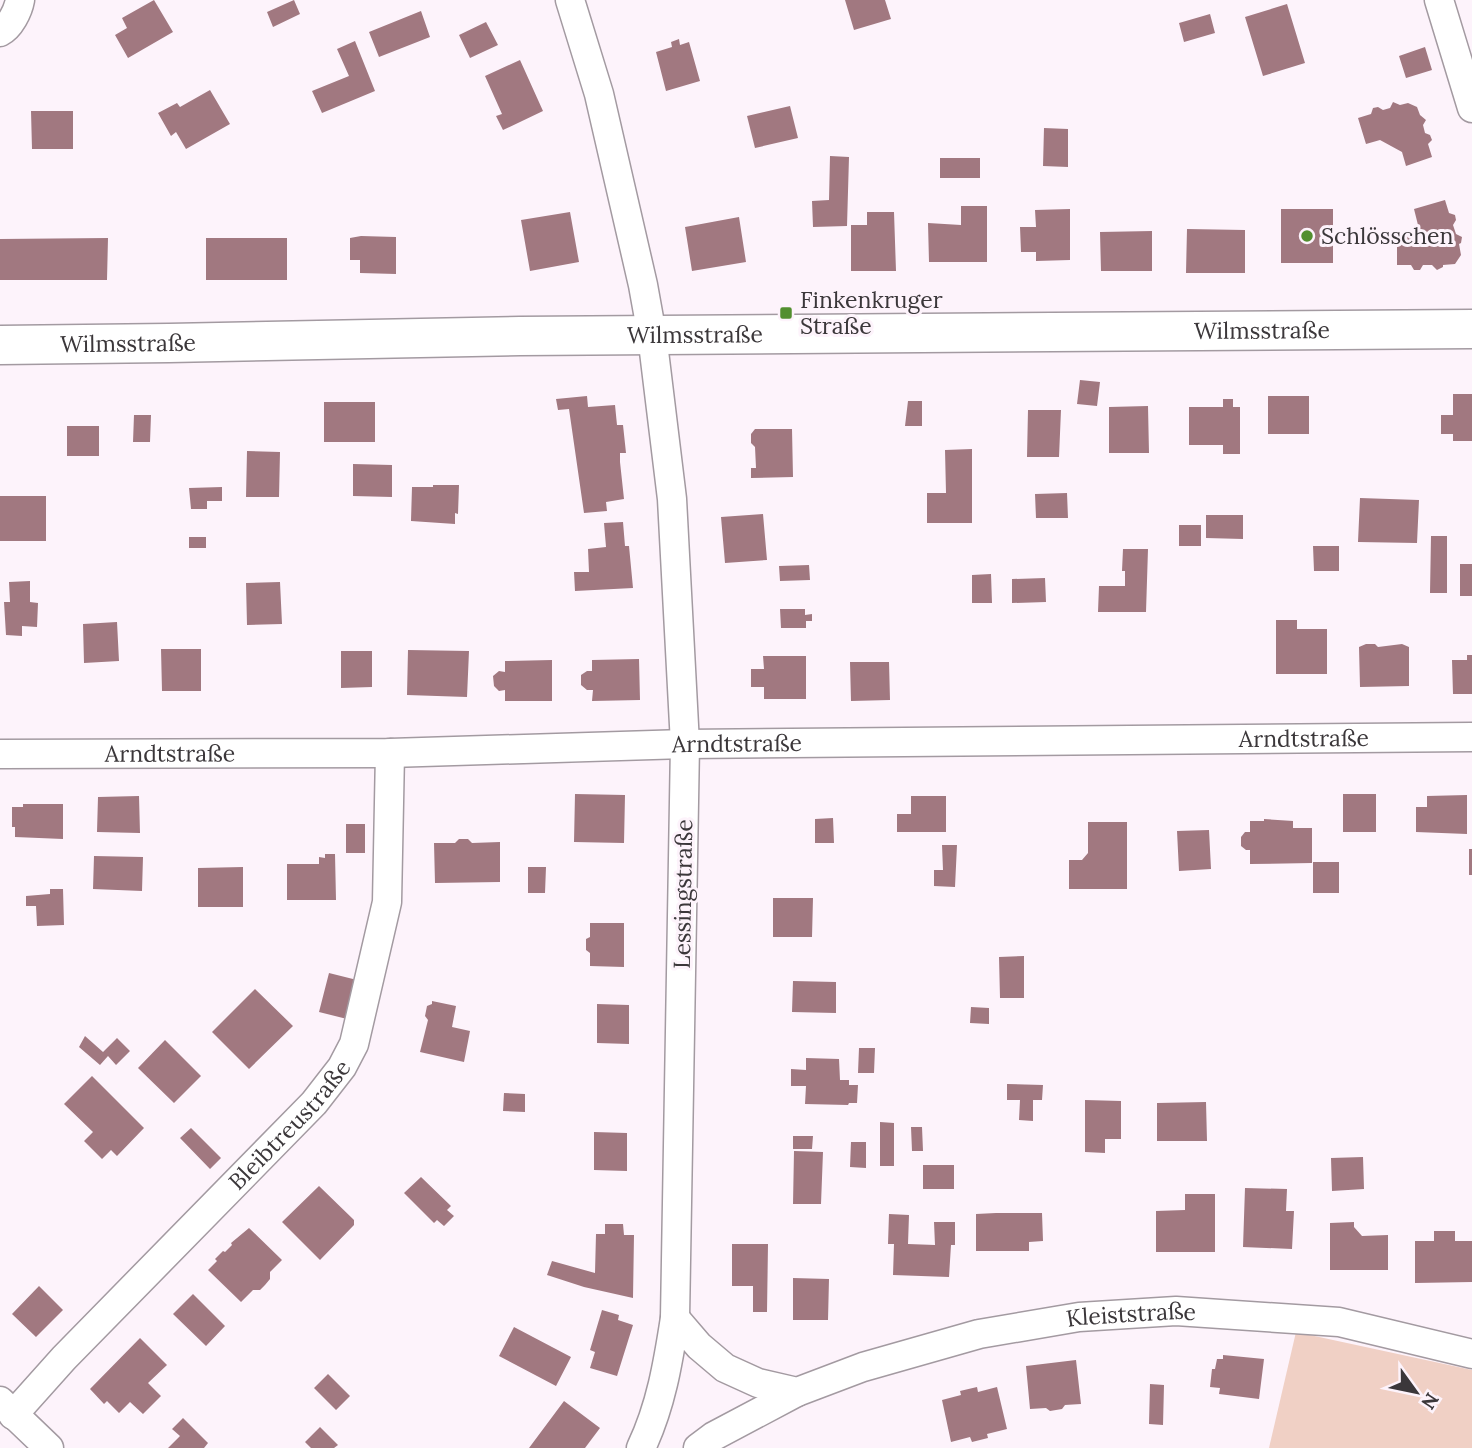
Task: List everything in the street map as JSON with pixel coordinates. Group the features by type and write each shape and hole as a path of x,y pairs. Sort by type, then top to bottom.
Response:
{"street":[{"path":"0,32 5,30 19,8 20,0"},
{"path":"570,0 599,94 652,335"},
{"path":"1439,0 1472,108"},
{"name":"Wilmsstraße","path":"0,345 652,335 1472,329"},
{"name":"Lessingstraße","path":"641,1448 666,1378 675,1318 685,744 671,499 652,335"},
{"name":"Arndtstraße","path":"0,754 390,752 685,744 1472,737"},
{"name":"Bleibtreustraße","path":"7,1408 64,1358 314,1104 342,1067 354,1044 387,902 390,752"},
{"name":"Kleiststraße","path":"698,1448 714,1436 797,1392 863,1367 979,1334 1079,1317 1176,1311 1339,1322 1472,1354"},
{"path":"675,1318 699,1346 725,1368 758,1383 797,1392"},
{"path":"7,1408 49,1448"}],"shaded area":[{"path":"1296,1332 1472,1370 1472,1448 1269,1448"}],"building":[{"path":"154,0 173,32 128,58 115,35 127,28 122,18"},
{"path":"294,0 300,14 273,27 267,12"},
{"path":"845,0 885,0 891,19 854,30"},
{"path":"1287,4 1305,63 1263,76 1245,17"},
{"path":"421,11 430,37 379,57 369,32"},
{"path":"1210,14 1215,33 1184,42 1179,23"},
{"path":"486,22 498,45 470,58 459,35"},
{"path":"679,39 680,45 689,42 700,81 666,91 656,52 672,47 671,42"},
{"path":"355,41 375,91 322,113 312,91 349,76 337,49"},
{"path":"1425,47 1432,70 1406,78 1399,56"},
{"path":"520,60 543,111 503,130 496,116 502,114 485,76"},
{"path":"210,90 230,124 186,149 176,132 171,136 158,113 177,103 180,107"},
{"path":"1393,102 1417,107 1426,120 1423,125 1425,133 1430,135 1432,140 1428,144 1432,157 1406,166 1402,152 1380,140 1366,144 1358,118 1371,114 1373,108 1390,108"},
{"path":"790,106 798,138 755,148 747,116"},
{"path":"31,111 73,111 73,149 32,149"},
{"path":"1044,128 1068,129 1068,167 1043,166"},
{"path":"830,156 849,157 847,226 813,227 812,201 829,200"},
{"path":"940,158 980,158 980,178 940,178"},
{"path":"1445,200 1449,213 1455,215 1453,225 1456,234 1462,237 1459,244 1461,255 1455,264 1443,265 1437,270 1432,265 1423,265 1420,270 1414,270 1411,265 1397,265 1397,232 1413,232 1418,225 1414,209"},
{"path":"961,206 987,206 987,262 929,262 928,223 961,225"},
{"path":"1070,209 1070,260 1036,261 1036,252 1021,252 1020,227 1036,227 1035,210"},
{"name":"Schlösschen","path":"1281,209 1333,209 1333,263 1281,263"},
{"path":"570,212 579,262 530,271 521,220"},
{"path":"867,212 894,212 896,271 851,271 851,225 867,225"},
{"path":"739,217 746,262 692,271 685,227"},
{"path":"1187,229 1245,230 1245,273 1186,273"},
{"path":"1152,231 1152,271 1101,271 1100,232"},
{"path":"396,237 396,274 360,273 360,260 350,260 350,238"},
{"path":"108,238 107,280 0,280 0,239"},
{"path":"206,238 287,238 287,280 206,280"},
{"path":"1080,380 1100,382 1097,406 1077,404"},
{"path":"1453,394 1472,394 1472,441 1453,441 1453,434 1441,434 1441,415 1453,415"},
{"path":"587,396 588,407 615,405 617,425 623,425 626,453 620,453 624,499 606,502 607,511 584,513 569,409 558,410 556,399"},
{"path":"1268,396 1309,396 1309,434 1268,434"},
{"path":"1223,399 1233,399 1233,407 1240,407 1240,454 1223,454 1223,445 1189,445 1189,407 1223,407"},
{"path":"908,401 922,401 922,426 905,426"},
{"path":"324,402 375,402 375,442 324,442"},
{"path":"1148,406 1149,453 1109,453 1109,407"},
{"path":"1028,410 1061,410 1059,457 1027,457"},
{"path":"134,415 151,415 150,442 133,442"},
{"path":"67,426 99,426 99,456 67,456"},
{"path":"755,429 792,429 793,477 751,478 751,468 756,468 755,447 751,443 751,434"},
{"path":"972,449 972,523 927,523 927,493 946,493 945,450"},
{"path":"247,451 280,452 279,497 246,497"},
{"path":"353,464 392,465 392,497 353,496"},
{"path":"459,485 455,524 411,521 412,487"},
{"path":"222,487 222,501 207,501 207,509 191,509 189,488"},
{"path":"1067,493 1068,518 1036,518 1035,494"},
{"path":"0,496 46,496 46,541 0,541"},
{"path":"1360,498 1419,500 1417,543 1358,542"},
{"path":"763,514 767,560 725,563 721,517"},
{"path":"1206,515 1243,515 1243,539 1206,538"},
{"path":"623,522 625,546 629,546 633,588 575,591 574,572 589,572 588,549 606,547 604,523"},
{"path":"1179,525 1201,525 1201,546 1179,546"},
{"path":"1431,536 1447,536 1447,593 1430,593"},
{"path":"189,537 206,537 206,548 189,548"},
{"path":"1313,546 1339,546 1339,571 1314,571"},
{"path":"1123,549 1148,549 1146,612 1098,612 1099,586 1125,586 1125,571 1122,571"},
{"path":"1460,564 1472,564 1472,596 1460,596"},
{"path":"809,565 810,580 780,581 779,566"},
{"path":"991,574 992,603 972,603 972,575"},
{"path":"1045,578 1046,602 1012,603 1012,579"},
{"path":"30,581 30,602 38,603 37,627 22,626 22,636 6,635 4,602 10,602 9,582"},
{"path":"280,582 282,624 247,625 246,583"},
{"path":"780,609 805,609 805,615 812,614 812,621 806,621 806,628 781,628"},
{"path":"1276,620 1297,620 1297,629 1327,629 1327,674 1276,674"},
{"path":"117,622 119,661 84,663 83,624"},
{"path":"1375,644 1378,647 1402,644 1409,647 1409,686 1360,687 1359,647"},
{"path":"161,649 201,649 201,691 162,691"},
{"path":"408,650 469,651 467,697 407,695"},
{"path":"341,651 372,651 372,687 341,688"},
{"path":"1467,655 1472,655 1472,694 1453,694 1452,660 1467,660"},
{"path":"763,656 806,656 806,699 764,699 764,687 751,687 751,669 764,669"},
{"path":"639,659 640,700 592,701 593,690 587,690 581,685 581,675 592,671 592,660"},
{"path":"552,660 552,701 505,701 505,690 499,691 494,686 493,676 499,671 505,672 505,661"},
{"path":"850,662 889,662 890,700 851,701"},
{"path":"575,794 625,795 624,843 574,842"},
{"path":"1343,794 1376,794 1376,832 1343,832"},
{"path":"1467,795 1467,834 1416,832 1416,807 1427,807 1427,796"},
{"path":"139,796 140,833 97,832 98,797"},
{"path":"911,796 946,796 946,832 897,832 897,814 911,814"},
{"path":"23,804 63,804 63,839 15,837 12,807 23,807"},
{"path":"833,818 834,843 815,843 815,819"},
{"path":"1250,821 1293,821 1293,828 1312,828 1312,863 1250,864 1250,850 1241,846 1241,837 1245,832 1250,832"},
{"path":"1088,822 1127,822 1127,889 1069,889 1069,860 1082,860 1088,853"},
{"path":"346,824 365,824 365,853 346,853"},
{"path":"1209,830 1211,869 1179,871 1177,831"},
{"path":"459,839 468,839 472,843 500,842 500,882 435,883 434,843 455,843"},
{"path":"942,845 957,845 955,887 934,886 934,870 943,870"},
{"path":"1469,849 1472,849 1472,875 1469,875"},
{"path":"325,854 335,854 336,900 287,900 287,864 319,864 319,857 325,858"},
{"path":"94,856 143,857 142,891 93,889"},
{"path":"1313,862 1339,862 1339,893 1313,893"},
{"path":"243,867 243,907 198,907 198,868"},
{"path":"528,867 546,867 545,893 528,893"},
{"path":"50,889 63,889 64,925 37,926 36,906 26,906 26,896 50,894"},
{"path":"773,898 813,898 812,937 773,937"},
{"path":"590,923 624,923 624,967 590,966 586,939 590,937"},
{"path":"1024,956 1024,998 1000,998 999,957"},
{"path":"329,973 357,980 347,1019 319,1012"},
{"path":"793,981 836,982 836,1013 792,1012"},
{"path":"255,989 293,1026 249,1069 212,1032"},
{"path":"432,1001 456,1006 452,1027 470,1031 464,1062 420,1052 428,1020 425,1016 427,1006 432,1004"},
{"path":"597,1004 629,1005 629,1044 597,1043"},
{"path":"971,1007 989,1008 989,1024 970,1023"},
{"path":"85,1036 103,1052 117,1038 130,1051 116,1065 108,1056 100,1065 79,1047"},
{"path":"165,1040 201,1076 174,1103 138,1068"},
{"path":"859,1048 875,1048 874,1073 858,1073"},
{"path":"806,1058 839,1059 840,1080 849,1080 849,1085 858,1085 857,1103 805,1104 806,1086 791,1086 791,1069 806,1070"},
{"path":"92,1076 144,1128 117,1156 111,1150 102,1159 84,1141 93,1132 64,1104"},
{"path":"1007,1084 1043,1085 1042,1100 1033,1100 1033,1121 1019,1120 1020,1100 1007,1100"},
{"path":"504,1093 525,1094 525,1112 503,1111"},
{"path":"1085,1100 1121,1101 1121,1139 1105,1139 1105,1153 1085,1152"},
{"path":"1206,1102 1207,1141 1157,1141 1157,1103"},
{"path":"880,1122 894,1123 894,1166 880,1166"},
{"path":"911,1127 922,1127 923,1151 912,1151"},
{"path":"191,1128 221,1158 210,1169 180,1138"},
{"path":"594,1132 627,1133 627,1171 594,1170"},
{"path":"793,1136 813,1136 812,1149 793,1149"},
{"path":"851,1142 866,1142 866,1168 850,1167"},
{"path":"794,1151 823,1152 821,1204 793,1204"},
{"path":"1363,1157 1364,1189 1332,1191 1331,1158"},
{"path":"923,1165 954,1165 954,1189 923,1189"},
{"path":"421,1177 451,1206 447,1210 454,1216 444,1226 437,1220 434,1223 404,1193"},
{"path":"319,1186 354,1220 354,1225 320,1260 282,1222"},
{"path":"1245,1188 1287,1189 1286,1211 1294,1211 1292,1249 1243,1247"},
{"path":"1185,1194 1215,1194 1215,1252 1156,1252 1156,1211 1185,1210"},
{"path":"1042,1213 1043,1241 1029,1242 1029,1251 976,1251 976,1214"},
{"path":"889,1214 909,1215 908,1244 935,1245 934,1222 955,1222 955,1245 951,1245 949,1277 893,1275 894,1244 888,1244"},
{"path":"1354,1222 1354,1227 1362,1236 1388,1235 1388,1270 1330,1270 1330,1223"},
{"path":"605,1224 623,1224 624,1235 634,1235 633,1298 547,1275 552,1261 595,1273 596,1234 605,1234"},
{"path":"249,1228 282,1260 270,1272 270,1279 265,1285 260,1290 253,1290 241,1302 208,1270 217,1261 215,1259"},
{"path":"1434,1231 1455,1231 1455,1241 1472,1241 1472,1282 1415,1283 1415,1241 1434,1241"},
{"path":"732,1244 768,1244 767,1312 753,1312 753,1286 732,1286"},
{"path":"793,1278 829,1279 828,1320 793,1320"},
{"path":"39,1286 63,1310 36,1337 12,1314"},
{"path":"193,1294 225,1326 206,1346 173,1314"},
{"path":"602,1310 619,1315 618,1320 633,1325 617,1376 590,1368 595,1352 590,1350"},
{"path":"514,1327 571,1357 556,1386 499,1356"},
{"path":"140,1338 167,1365 148,1383 161,1396 143,1414 130,1402 119,1413 107,1401 104,1404 90,1389"},
{"path":"1223,1355 1264,1359 1259,1399 1219,1394 1220,1388 1210,1387 1212,1369 1215,1369 1217,1359 1223,1359"},
{"path":"1076,1360 1081,1404 1065,1405 1062,1409 1050,1411 1046,1408 1030,1409 1026,1366"},
{"path":"328,1374 350,1396 336,1410 314,1388"},
{"path":"1150,1384 1164,1385 1163,1425 1149,1424"},
{"path":"977,1387 978,1392 997,1387 1007,1429 987,1434 988,1438 972,1442 970,1437 951,1442 942,1400 961,1395 960,1391"},
{"path":"564,1401 600,1428 585,1448 529,1448"},
{"path":"183,1418 208,1443 204,1448 168,1448 180,1436 172,1429"},
{"path":"320,1427 338,1445 334,1448 311,1448 305,1442"}],"place":[{"name":"Schlösschen","path":"1307,236"},
{"name":"Finkenkruger Straße","path":"786,313"}]}
